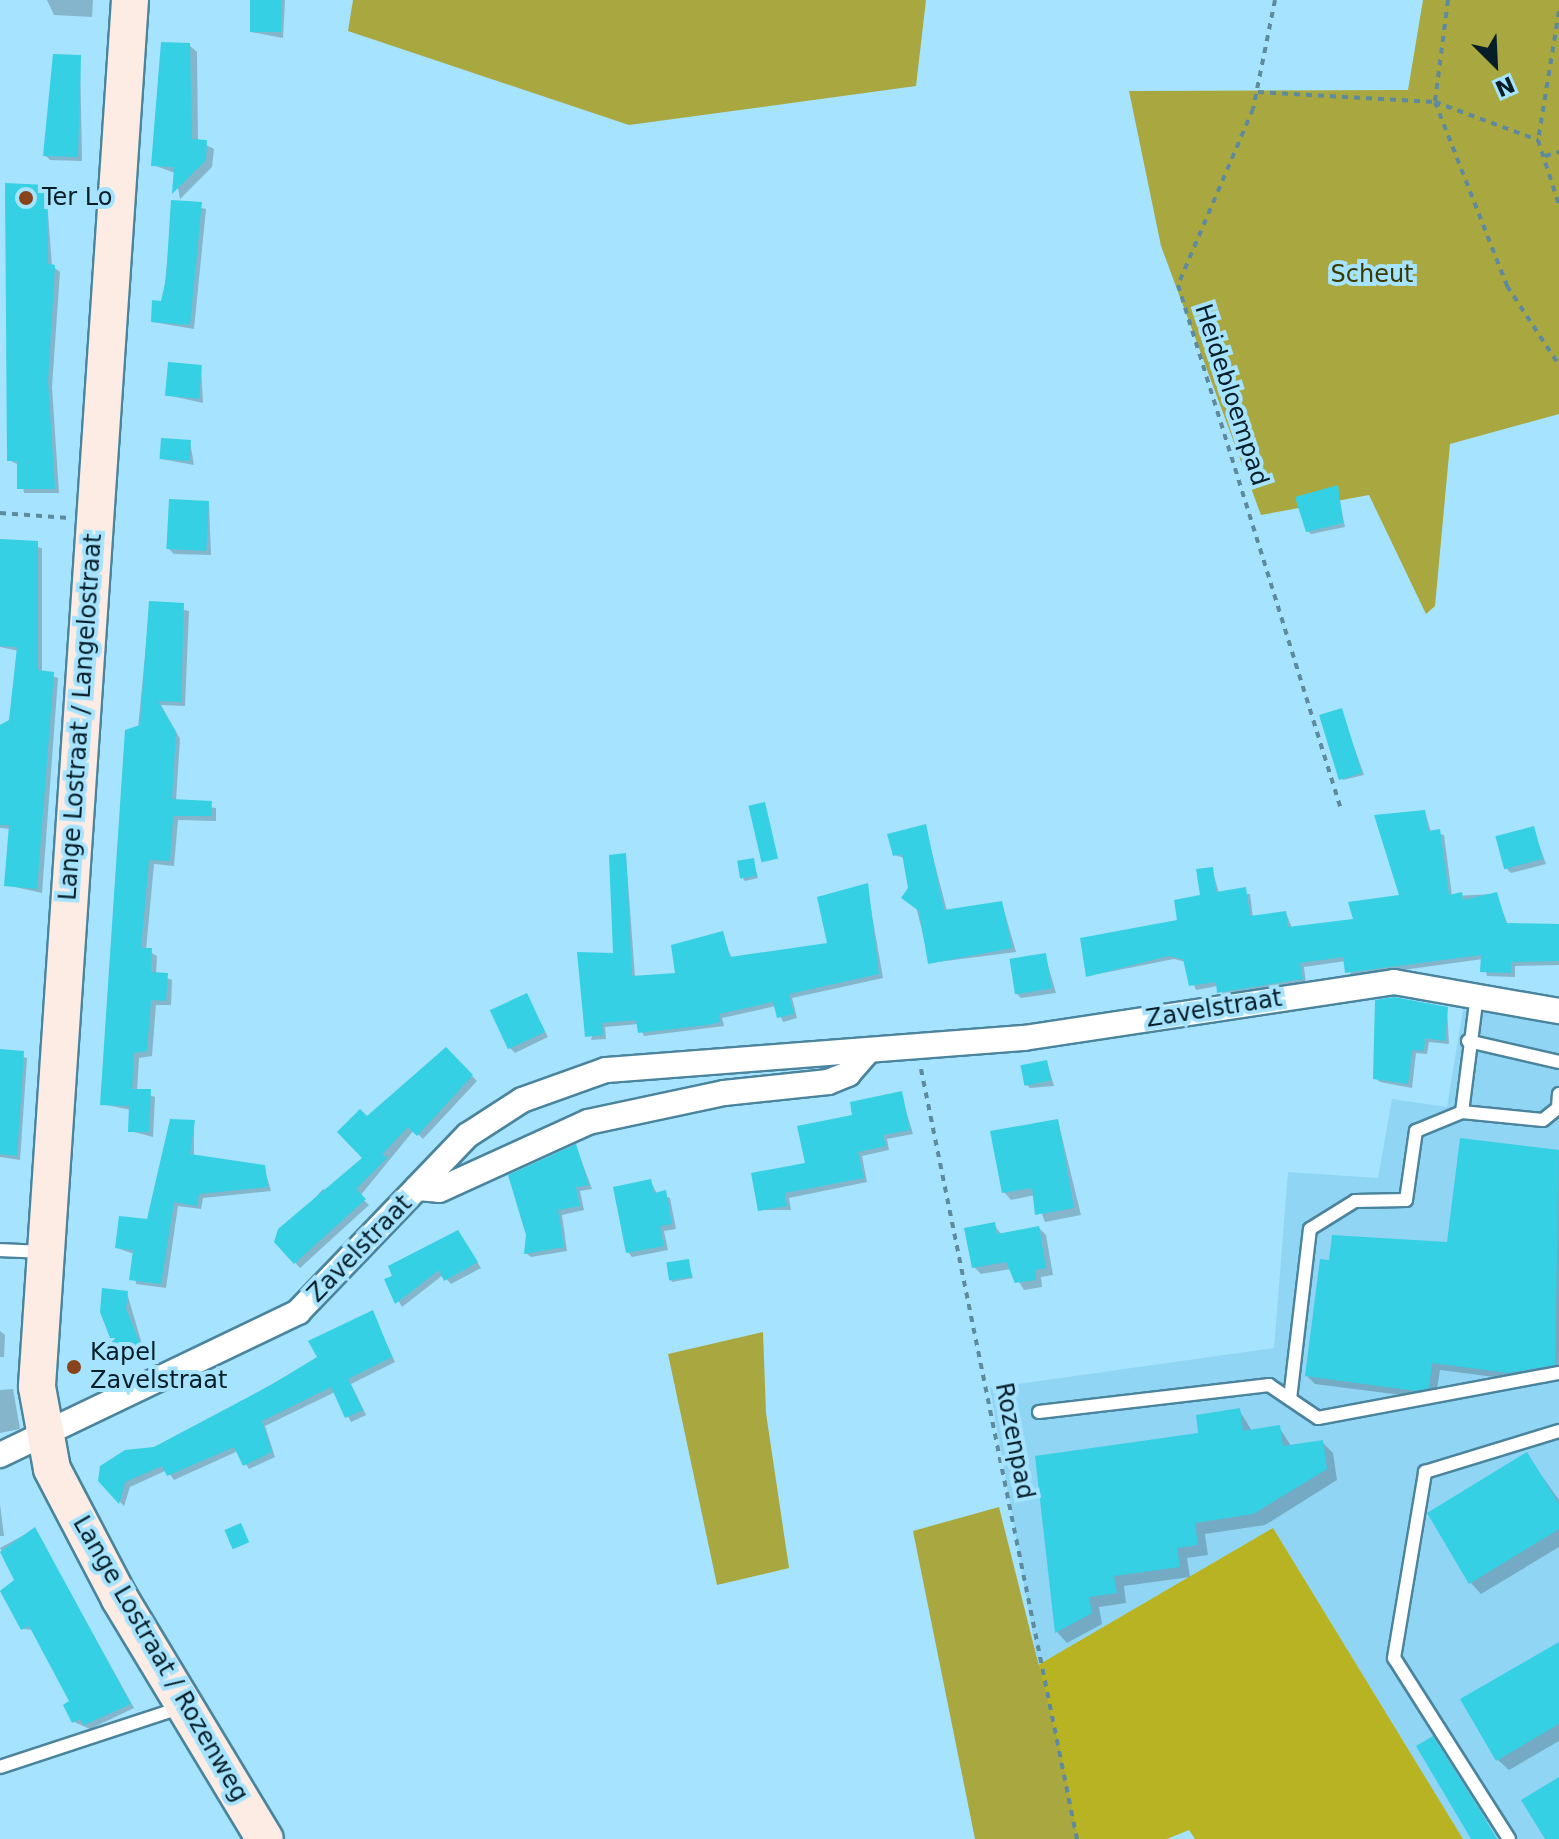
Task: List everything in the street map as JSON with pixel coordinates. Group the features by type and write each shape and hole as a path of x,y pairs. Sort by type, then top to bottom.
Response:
{"street":[{"name":"Lange Lostraat / Langelostraat","path":"41,1433 46,1252 130,0"},
{"name":"Zavelstraat","path":"0,1455 298,1312 417,1188 495,1116 577,1078 651,1064 917,1049 1394,982 1477,994 1559,1011"},
{"name":"Zavelstraat","path":"417,1188 439,1190 588,1122 724,1093 828,1082 848,1074 866,1053"},
{"name":"Lange Lostraat / Rozenweg","path":"41,1433 120,1599 265,1839"}],"lane":[{"path":"1462,1112 1468,1041 1477,994"},
{"path":"1468,1041 1559,1062"},
{"path":"1290,1399 1310,1229 1355,1201 1406,1200 1416,1131 1462,1112 1543,1120 1558,1108 1559,1094"},
{"path":"0,1250 46,1252"},
{"path":"1039,1412 1269,1385 1318,1418 1559,1373"},
{"path":"1509,1839 1394,1658 1425,1472 1559,1431"},
{"path":"0,1767 185,1706"}],"path":[{"name":"Heidebloempad","path":"1275,0 1258,92 1178,285 1340,806"},
{"path":"1448,0 1435,102 1507,286 1559,365"},
{"path":"1559,11 1538,140 1559,205"},
{"path":"1258,92 1435,102 1538,140"},
{"path":"1545,156 1559,152"},
{"path":"0,513 94,520"},
{"name":"Rozenpad","path":"917,1049 1077,1839"}],"shaded area":[{"path":"1466,991 1559,1011 1559,1839 1463,1839 1273,1528 1038,1665 990,1388 1274,1348 1288,1172 1378,1178 1392,1099 1447,1107"},
{"path":"1273,1528 1463,1839 1195,1839 1189,1830 1167,1839 1078,1839 1038,1665"}],"green space":[{"path":"353,0 926,0 916,86 629,125 348,31"},
{"name":"Scheut","path":"1423,0 1559,0 1559,414 1450,444 1435,606 1426,614 1369,495 1261,515 1161,246 1129,91 1408,90"},
{"path":"763,1332 766,1413 789,1568 717,1585 668,1354"},
{"path":"999,1507 1062,1758 1078,1839 975,1839 913,1531"}],"building":[{"path":"250,0 281,0 281,32 250,32"},
{"path":"161,42 190,43 192,139 207,140 206,160 172,194 174,167 151,166"},
{"path":"53,54 81,55 78,157 43,156"},
{"path":"5,183 47,185 48,264 55,265 48,381 55,489 17,489 17,461 7,461"},
{"path":"171,200 202,202 190,325 151,322 152,300 161,301 166,279"},
{"path":"168,362 202,365 199,399 165,396"},
{"path":"161,438 191,440 189,461 160,459"},
{"path":"1338,485 1343,523 1306,532 1295,497"},
{"path":"169,499 209,501 206,551 166,549"},
{"path":"0,539 38,541 38,670 54,672 37,889 4,886 9,825 0,825 0,725 9,720 17,647 0,646"},
{"path":"149,601 184,603 181,702 158,701 176,732 172,799 212,801 211,816 173,816 170,861 149,860 141,948 152,948 151,972 168,973 166,1001 151,1000 147,1051 134,1053 132,1089 151,1089 149,1132 128,1132 129,1106 100,1105 125,730 140,725"},
{"path":"1342,708 1362,773 1339,780 1319,715"},
{"path":"765,802 778,859 761,862 748,806"},
{"path":"1425,810 1428,831 1440,829 1449,895 1462,892 1463,900 1497,892 1506,923 1559,924 1559,961 1511,962 1511,973 1480,972 1481,955 1345,973 1343,957 1300,963 1303,979 1217,993 1216,982 1189,986 1183,959 1168,956 1086,977 1080,938 1177,920 1174,900 1200,895 1196,869 1213,867 1216,892 1246,887 1250,916 1286,911 1288,927 1353,919 1348,902 1399,895 1374,815"},
{"path":"926,824 944,910 1002,901 1012,948 928,964 919,911 901,898 908,888 902,854 893,856 887,834"},
{"path":"1534,826 1543,859 1504,869 1495,836"},
{"path":"626,853 632,976 675,973 671,945 723,931 730,957 827,943 817,897 868,883 879,974 789,994 794,1014 777,1018 773,1002 719,1014 720,1022 707,1025 638,1033 636,1020 602,1023 603,1035 585,1037 577,952 613,953 609,855"},
{"path":"754,858 757,876 740,878 737,861"},
{"path":"1046,953 1052,989 1015,994 1009,959"},
{"path":"527,993 545,1032 508,1049 490,1010"},
{"path":"1394,997 1448,1007 1445,1041 1425,1038 1424,1051 1412,1050 1408,1084 1373,1079 1375,1000"},
{"path":"446,1047 473,1075 417,1136 408,1127 382,1154 387,1158 356,1189 366,1199 294,1264 274,1242 278,1229 362,1158 337,1132 360,1109 367,1116"},
{"path":"0,1049 24,1051 17,1156 0,1154"},
{"path":"1047,1060 1051,1081 1025,1086 1020,1065"},
{"path":"902,1091 910,1130 883,1135 886,1146 858,1152 864,1178 785,1193 787,1206 758,1211 751,1173 805,1163 797,1126 852,1115 850,1102"},
{"path":"170,1119 195,1120 190,1154 265,1165 268,1187 199,1194 197,1206 174,1202 161,1284 129,1280 133,1250 115,1248 119,1216 147,1219"},
{"path":"1058,1119 1074,1208 1035,1215 1032,1188 1002,1193 990,1131"},
{"path":"1460,1138 1559,1150 1555,1365 1508,1373 1432,1363 1429,1388 1416,1391 1305,1376 1320,1259 1329,1260 1332,1235 1447,1242"},
{"path":"576,1144 589,1185 576,1187 580,1206 558,1210 564,1247 524,1254 526,1235 508,1175"},
{"path":"651,1179 654,1193 666,1190 672,1224 660,1226 664,1246 626,1253 613,1187"},
{"path":"995,1222 997,1234 1039,1226 1046,1268 1035,1270 1036,1280 1015,1283 1006,1262 972,1268 964,1228"},
{"path":"458,1230 478,1262 444,1281 439,1270 395,1304 384,1279 392,1276 388,1266"},
{"path":"689,1259 692,1277 669,1280 666,1263"},
{"path":"102,1288 128,1291 126,1309 141,1346 117,1356 100,1312"},
{"path":"373,1310 392,1357 348,1379 363,1410 345,1418 331,1387 262,1421 272,1452 243,1466 234,1447 167,1476 162,1466 125,1482 119,1504 98,1481 100,1466 125,1450 154,1447 271,1385 317,1357 308,1341"},
{"path":"1240,1408 1243,1431 1280,1425 1283,1446 1323,1440 1327,1469 1253,1514 1195,1523 1198,1545 1177,1548 1180,1567 1114,1576 1117,1593 1089,1597 1092,1613 1055,1633 1035,1456 1198,1433 1196,1415"},
{"path":"1527,1452 1559,1504 1559,1529 1469,1584 1427,1513"},
{"path":"241,1523 249,1542 233,1549 224,1530"},
{"path":"35,1527 131,1704 84,1725 80,1719 72,1723 63,1705 69,1701 29,1626 21,1630 0,1591 14,1580 0,1552"},
{"path":"1559,1642 1559,1724 1496,1761 1460,1699"},
{"path":"1433,1736 1497,1839 1471,1839 1416,1746"},
{"path":"1559,1777 1559,1839 1545,1839 1521,1800"}],"place":[{"name":"Ter Lo","path":"26,198"},
{"name":"Kapel Zavelstraat","path":"74,1367"}]}
